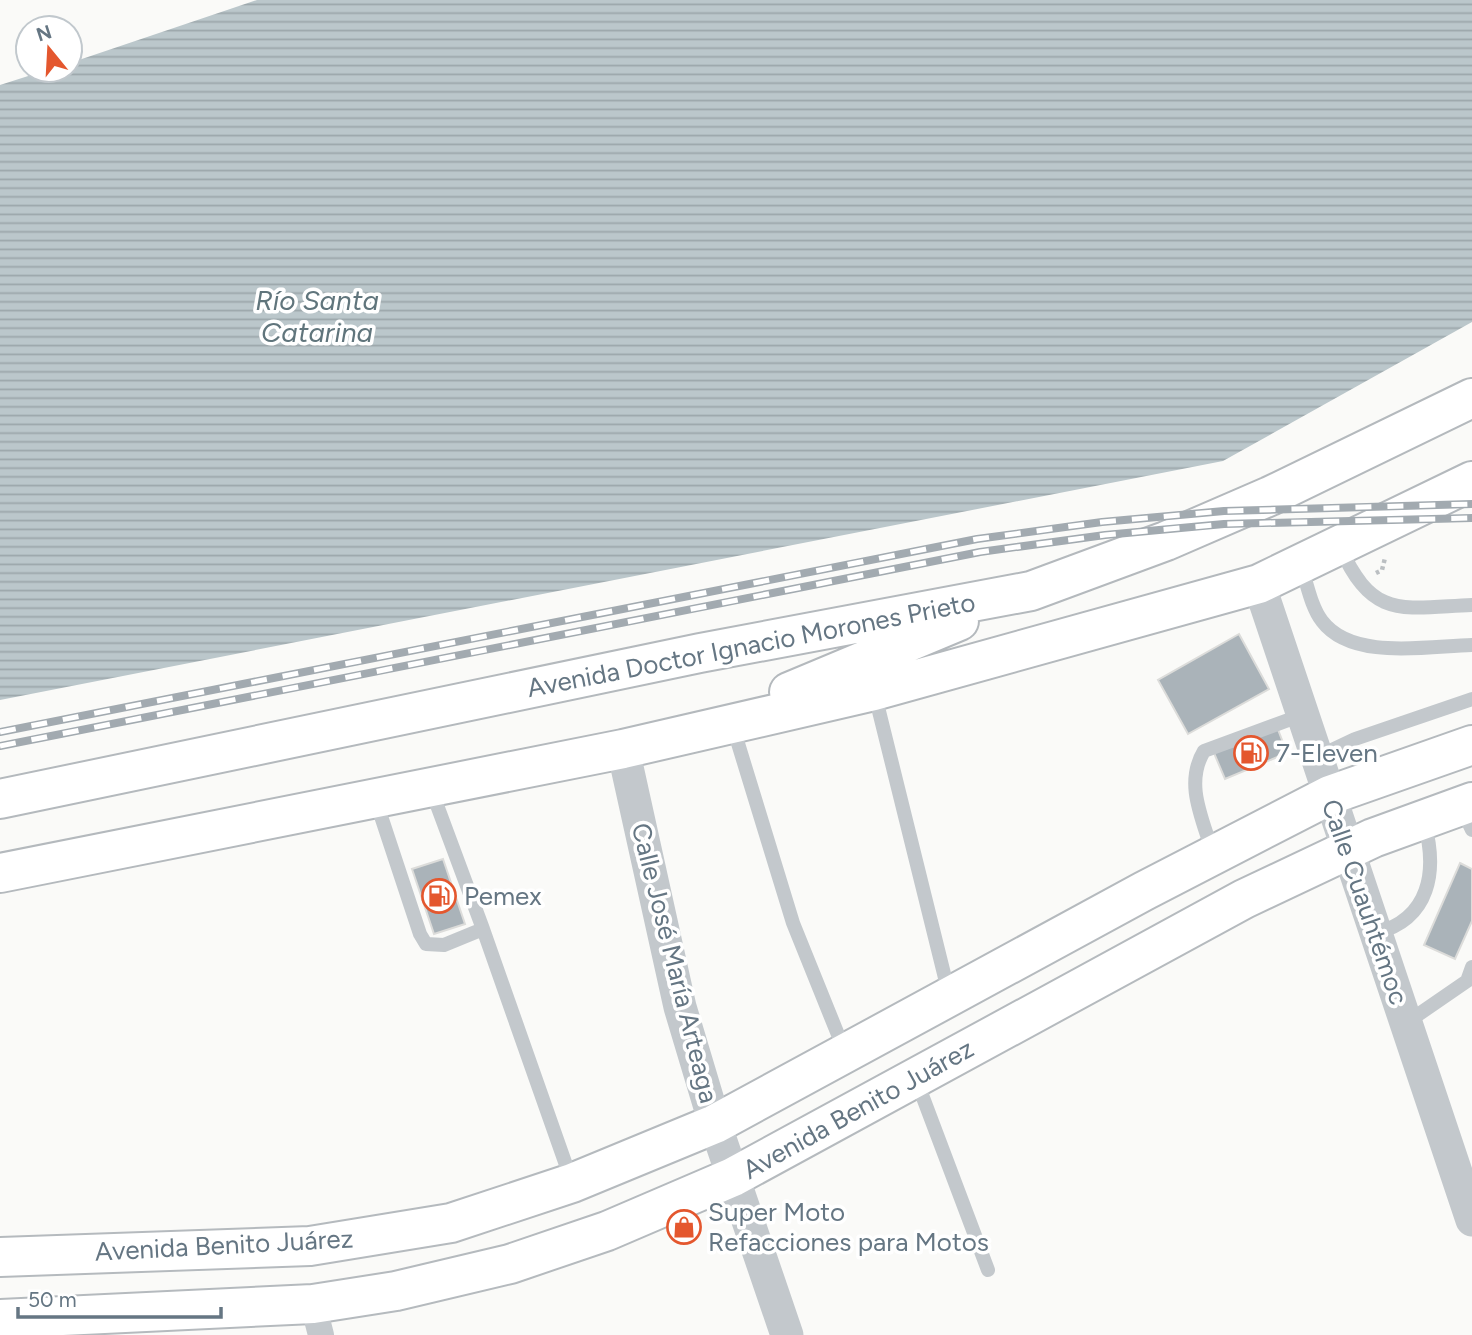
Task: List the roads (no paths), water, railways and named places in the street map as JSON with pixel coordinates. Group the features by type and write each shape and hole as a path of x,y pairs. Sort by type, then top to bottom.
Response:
{"main road":[{"name":"Avenida Doctor Ignacio Morones Prieto","path":"0,799 700,653 1031,591 1166,541 1247,506 1472,398"},
{"path":"0,873 623,748 874,691 1259,584 1472,481"},
{"path":"732,724 782,695 1031,591"},
{"name":"Avenida Benito Juárez","path":"0,1257 310,1245 451,1223 572,1183 715,1124 949,995 1329,795 1472,745"},
{"name":"Avenida Benito Juárez","path":"0,1319 52,1327 317,1320 396,1291 510,1264 607,1231 733,1177 1244,899 1348,849 1423,820 1468,813"}],"street":[{"name":"Calle Cuauhtémoc","path":"1259,584 1472,1220"},
{"name":"Calle José María Arteaga","path":"623,748 680,1007 715,1124 787,1335"}],"lane":[{"path":"1340,547 1358,582 1382,601 1408,607 1472,605"},
{"path":"1301,566 1322,621 1350,642 1368,648 1472,645"},
{"path":"874,691 949,995"},
{"path":"1317,757 1354,739 1472,699"},
{"path":"1213,854 1194,786 1196,764 1204,751 1302,715"},
{"path":"732,724 793,923 845,1053"},
{"path":"430,787 572,1183"},
{"path":"375,797 423,940 431,946 444,946 483,929"},
{"path":"1376,933 1394,928 1416,912 1429,868 1429,841 1423,820"},
{"path":"1406,1023 1466,981 1472,967"},
{"path":"915,1078 988,1270"}],"water":[{"name":"Río Santa Catarina","path":"257,0 1472,0 1472,322 1223,461 0,700 0,85 14,81 14,84 84,84 84,58"}],"railway":[{"path":"0,732 977,539 1102,522 1224,511 1472,504"},
{"path":"0,746 980,552 1105,535 1224,524 1472,518"}],"place":[{"name":"7-Eleven","path":"1251,753"},
{"name":"Pemex","path":"439,896"},
{"name":"Super Moto Refacciones para Motos","path":"684,1227"}]}
